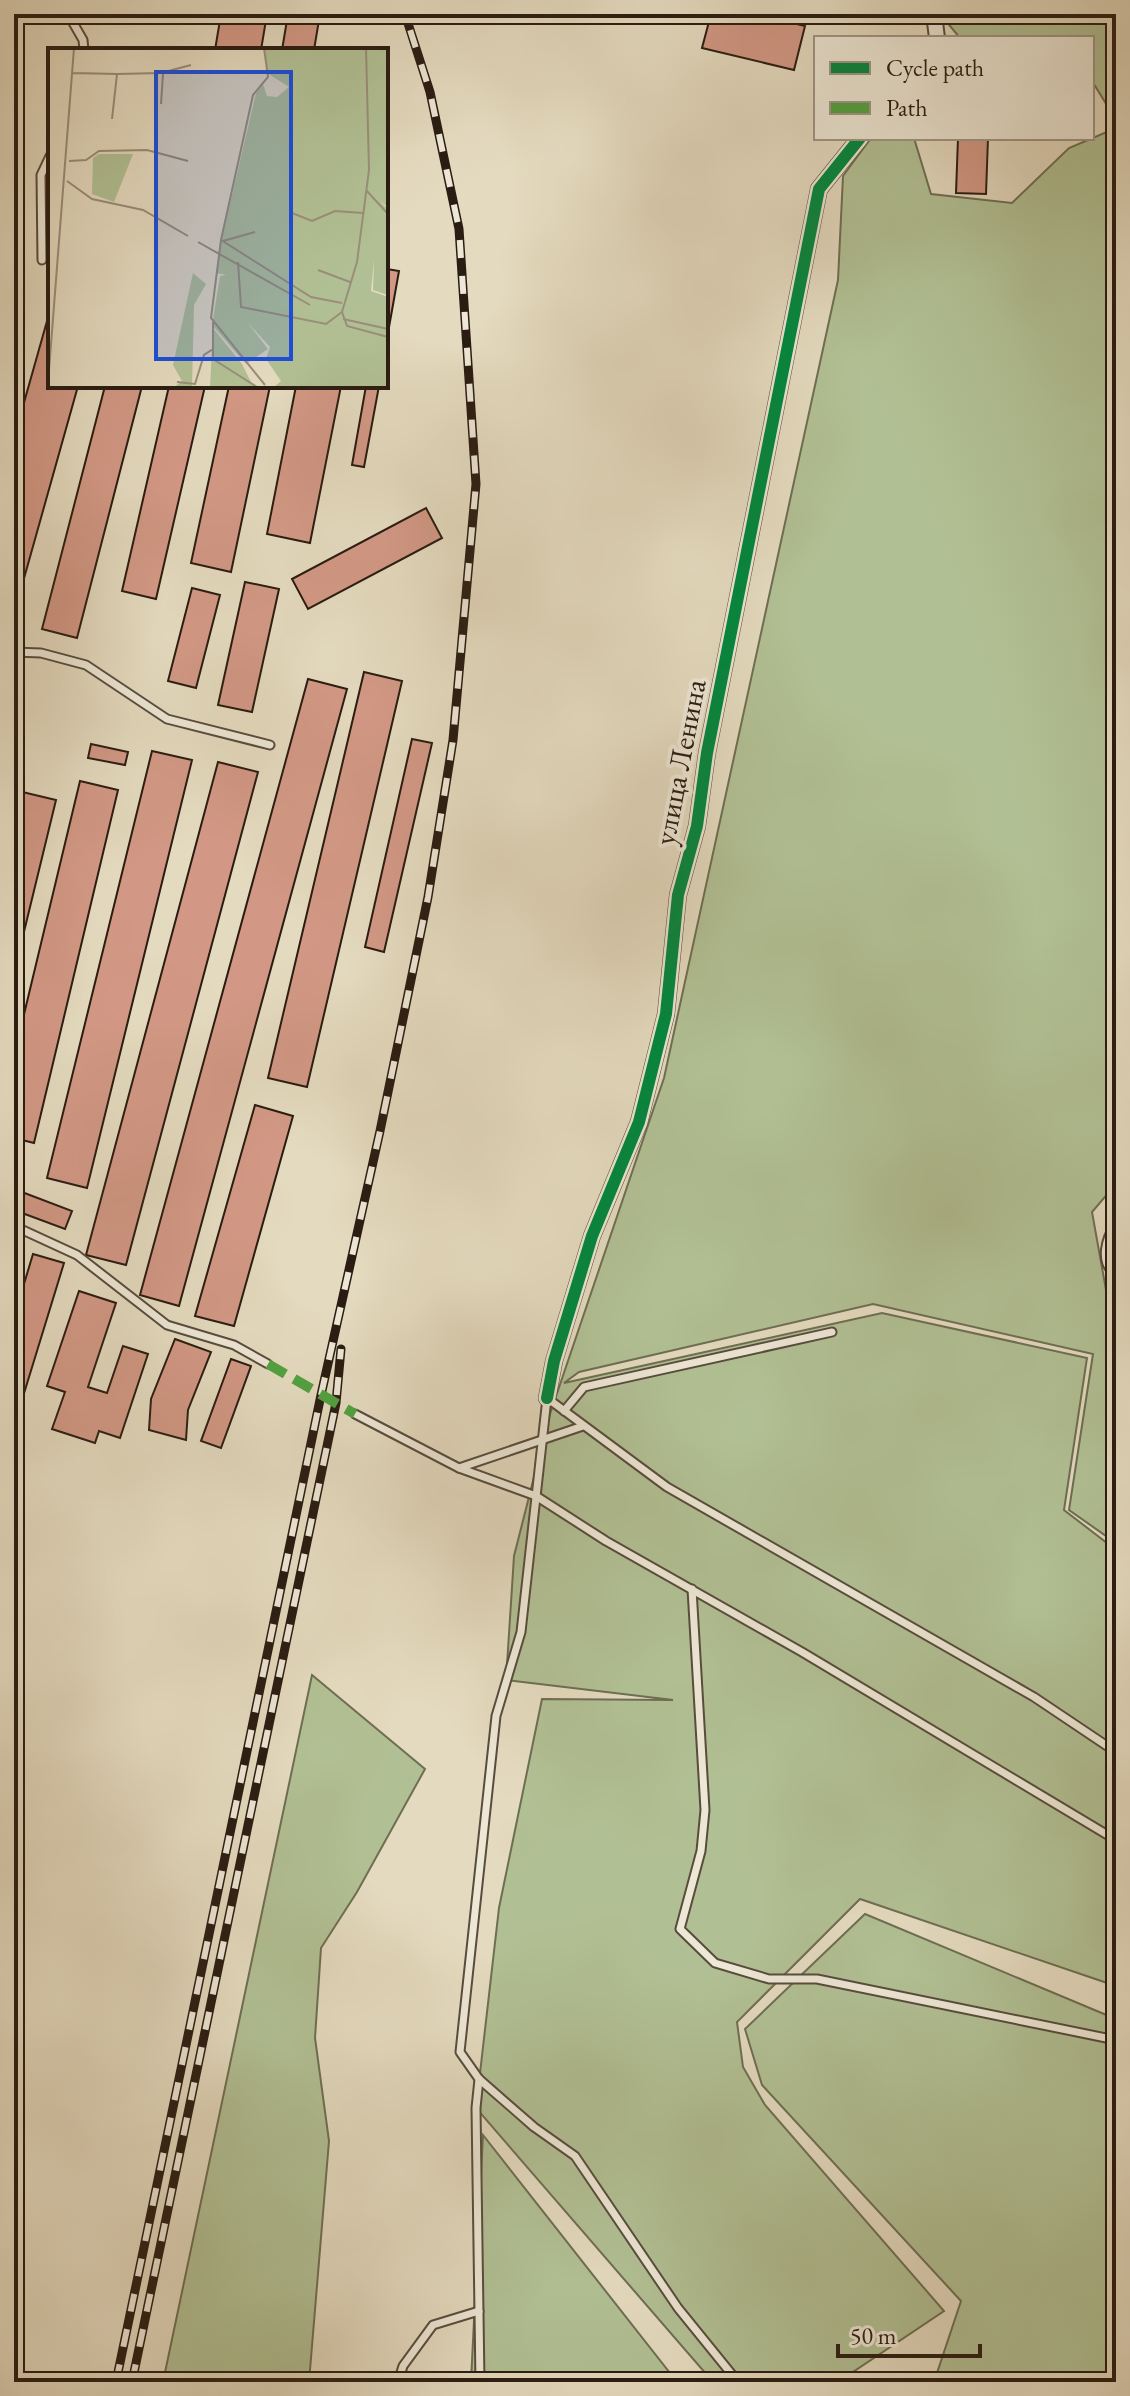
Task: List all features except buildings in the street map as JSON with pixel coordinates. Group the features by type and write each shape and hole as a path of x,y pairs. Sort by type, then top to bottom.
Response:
{"street":[{"path":"934,14 937,36"},
{"name":"улица Ленина","path":"547,1398 554,1361 592,1236 639,1122 666,1014 678,895 697,826 707,753 819,189 858,140"}],"lane":[{"path":"68,14 83,40 84,48"},
{"path":"42,260 41,175 48,160"},
{"path":"14,652 41,653 86,665 167,719 270,745"},
{"path":"1116,1223 1105,1240 1107,1262 1116,1275"},
{"path":"14,1226 77,1255 167,1325 234,1345 268,1364"},
{"path":"564,1411 584,1387 832,1332"},
{"path":"738,2382 678,2308 575,2156 534,2127 479,2079 460,2052 496,1716 521,1632 547,1398 667,1487 1034,1697 1116,1752"},
{"path":"355,1414 459,1468 536,1496 606,1541 1116,1840"},
{"path":"459,1468 583,1426"},
{"path":"692,1589 705,1810 701,1851 680,1929 715,1963 769,1979 817,1979 1116,2040"},
{"path":"479,2079 476,2108 480,2382"},
{"path":"398,2382 403,2366 433,2325 479,2311"}],"green space":[{"path":"940,14 1116,14 1116,120 1094,84 1094,36 958,36"},
{"path":"1116,128 1116,1184 1092,1212 1108,1301 1116,1306 1116,1543 1069,1510 1093,1354 873,1304 579,1372 564,1383 882,1313 1087,1358 1064,1510 1116,1550 1116,1986 860,1899 737,2022 743,2067 765,2105 944,2311 838,2382 713,2382 476,2108 499,1908 542,1699 673,1700 506,1680 514,1556 550,1414 664,1078 838,280 843,176 870,140 915,140 931,194 1012,203 1069,148 1094,140"},
{"path":"312,1675 425,1769 357,1892 321,1948 315,2038 329,2141 309,2382 163,2382"},
{"path":"865,1914 1116,2019 1116,2382 934,2382 961,2301 762,2085 745,2029"},
{"path":"483,2135 677,2382 471,2382"}],"railway":[{"path":"116,2382 321,1395 380,1131 428,897 453,740 476,484 459,229 430,92 405,14"},
{"path":"132,2382 336,1403 341,1349"}],"marked path":[{"path":"268,1364 355,1414"}],"cycle path":[{"path":"547,1398 554,1361 592,1236 639,1122 666,1014 678,895 697,826 707,753 819,189 858,140"}]}
